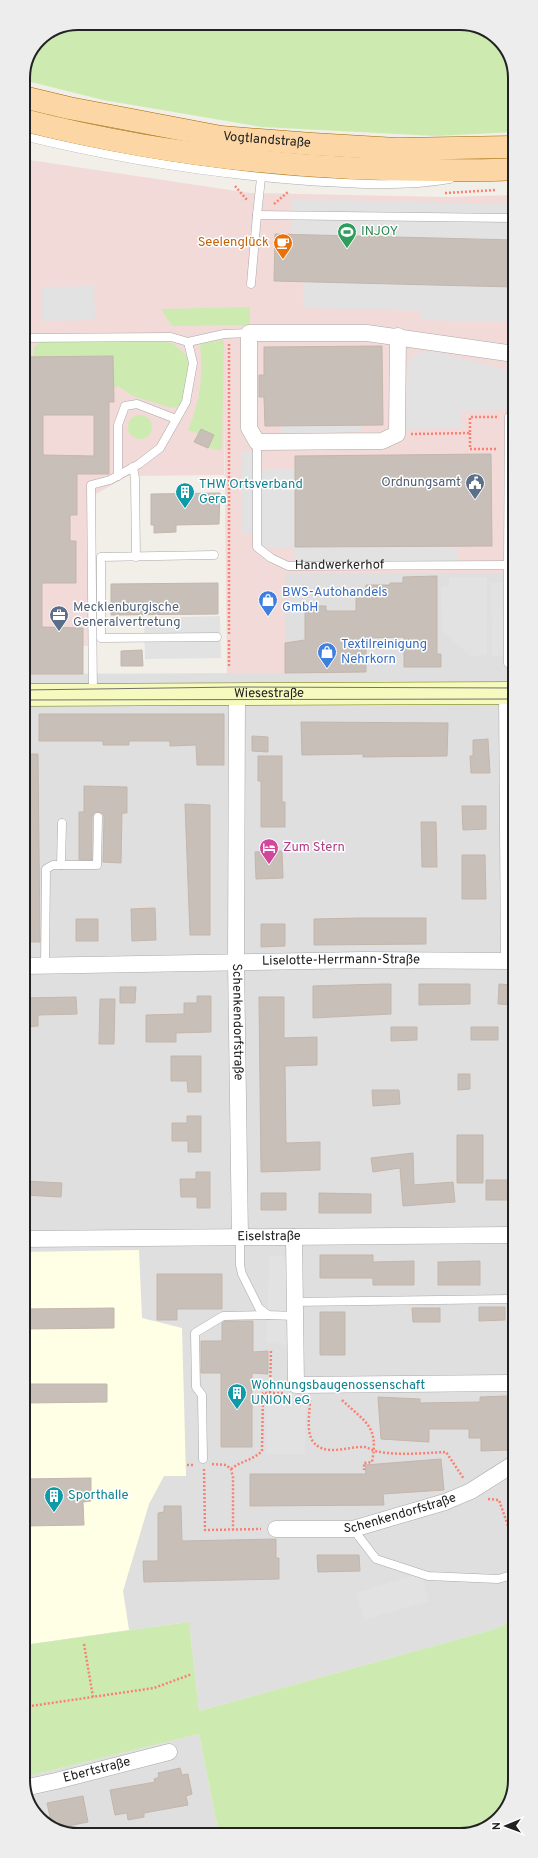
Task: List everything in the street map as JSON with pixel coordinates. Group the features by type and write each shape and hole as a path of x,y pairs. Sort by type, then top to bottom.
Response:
{"main road":[{"name":"Vogtlandstraße","path":"30,99 69,108 221,137 397,149 508,147"},
{"name":"Vogtlandstraße","path":"30,122 67,131 148,147 236,158 318,166 395,170 508,169"}],"street":[{"path":"249,333 366,333 398,336 508,353"},
{"name":"Handwerkerhof","path":"249,333 249,428 257,442"},
{"path":"257,442 382,441 397,434 398,336"},
{"name":"Wiesestraße","path":"30,695 508,693"},
{"name":"Schenkendorfstraße","path":"237,694 236,962 240,1237"},
{"name":"Liselotte-Herrmann-Straße","path":"30,966 364,960 508,961"},
{"name":"Eiselstraße","path":"30,1240 508,1235"},
{"path":"294,1237 296,1385 508,1383"},
{"name":"Schenkendorfstraße","path":"276,1529 353,1529 445,1502 471,1490 508,1467"},
{"name":"Ebertstraße","path":"31,1787 169,1752"}],"lane":[{"path":"30,138 132,160 261,178 382,185 432,182 508,169"},
{"path":"251,284 261,178"},
{"path":"257,215 508,218"},
{"path":"30,338 171,338 188,342 229,334 249,333"},
{"path":"93,695 92,485 110,480 133,468 160,448 186,402 193,363 188,342"},
{"path":"118,476 118,424 125,406 137,404 176,419"},
{"name":"Handwerkerhof","path":"257,442 257,546 271,558 288,566 508,565"},
{"path":"133,468 135,478 136,556"},
{"path":"214,555 101,557 101,638 217,637"},
{"path":"508,565 508,663"},
{"path":"45,966 45,873 47,867 61,865 97,865 98,817"},
{"path":"61,865 62,822"},
{"name":"Schenkendorfstraße","path":"240,1237 240,1265 242,1274 259,1308 268,1315"},
{"path":"201,1462 202,1395 196,1387 195,1333 223,1316 268,1315 294,1309 508,1299"},
{"path":"353,1529 376,1559 428,1576 498,1578 508,1576"}],"path":[{"path":"229,334 229,668"},
{"path":"497,449 470,449 470,417 508,415"},
{"path":"397,434 470,433"},
{"path":"270,1393 271,1350"},
{"path":"364,1470 364,1463 372,1462 374,1451 373,1432 339,1396 316,1385 309,1429 312,1440 322,1448 329,1450 366,1447 374,1451 410,1453 446,1452 471,1490"},
{"path":"231,1469 239,1463 252,1459 262,1451 263,1393 289,1393"},
{"path":"187,1465 201,1462"},
{"path":"210,1464 226,1465 231,1469 233,1477 233,1530"},
{"path":"204,1481 205,1530 276,1529"},
{"path":"499,1500 508,1526"},
{"path":"84,1644 94,1697"},
{"path":"30,1706 154,1688 192,1674"}],"shaded area":[{"path":"30,160 250,193 448,197 508,195 508,573 285,573 285,673 227,674 224,406 224,475 128,476 94,495 96,646 83,646 83,674 30,674"},
{"path":"291,199 508,204 508,240 291,235"},
{"path":"303,282 508,287 508,322 422,320 421,311 303,308"},
{"path":"94,286 95,320 42,321 42,287"},
{"path":"432,351 508,369 508,410 462,411 462,428 406,429 407,368 412,357 418,353"},
{"path":"362,425 362,432 281,433 281,426"},
{"path":"242,452 257,452 257,469 295,469 295,547 458,547 458,566 295,566 294,547 257,547 257,534 242,534"},
{"path":"285,573 508,573 508,1623 495,1629 199,1711 189,1622 30,1644 30,674 285,673"},
{"path":"449,577 487,577 487,655 471,656 442,631 441,587 449,587"},
{"path":"491,583 502,583 504,656 492,656"},
{"path":"220,616 221,658 145,659 144,618"},
{"path":"139,1250 142,1318 182,1328 186,1476 164,1476 149,1504 123,1591 129,1630 30,1644 30,1252"},
{"path":"269,1256 287,1257 287,1345 267,1342"},
{"path":"266,1396 305,1396 305,1454 267,1454"},
{"path":"421,1573 429,1601 364,1620 356,1593"},
{"path":"199,1734 218,1828 68,1827 54,1822 42,1812 36,1804 31,1790 30,1776"}],"green space":[{"path":"78,30 463,30 484,36 496,46 502,54 507,68 508,78 508,132 435,136 262,127 103,100 30,82 31,68 38,51 51,38 68,31"},
{"path":"250,307 250,325 172,326 161,309"},
{"path":"46,338 156,338 174,344 187,356 190,380 184,405 172,408 133,396 118,386 114,388 113,356 33,357 34,347"},
{"path":"224,340 222,450 208,448 213,439 188,430 196,408 200,388 200,344"},
{"path":"140,415 148,419 152,427 148,435 140,439 132,435 128,427 132,419"},
{"path":"189,1622 199,1711 495,1629 508,1623 507,1790 500,1806 486,1806 486,1820 470,1827 218,1828 199,1734 30,1776 30,1644"}],"building":[{"path":"275,234 508,240 508,287 274,281"},
{"path":"382,346 383,425 265,426 264,397 259,397 259,375 264,375 264,347"},
{"path":"113,356 114,402 109,402 109,474 77,474 77,515 70,515 70,541 76,541 76,583 42,583 42,627 83,628 83,674 30,674 30,357","holes":["43,415 94,415 94,456 43,455"]},
{"path":"201,429 214,435 208,448 194,442"},
{"path":"491,454 492,546 295,547 295,456"},
{"name":"THW Ortsverband Gera","path":"220,493 219,524 176,525 176,532 154,533 154,525 151,525 151,494"},
{"path":"437,576 437,654 441,654 441,667 404,667 404,637 366,638 366,672 285,673 285,643 305,640 305,606 326,606 326,611 356,611 356,592 366,592 366,585 390,585 390,583 403,583 403,577"},
{"path":"218,583 218,614 111,615 111,584"},
{"path":"142,650 143,666 121,666 121,651"},
{"path":"39,714 224,714 224,765 197,765 196,745 170,746 170,741 129,741 129,745 103,745 103,741 39,741"},
{"path":"301,722 448,723 447,756 363,757 363,754 302,755"},
{"path":"252,736 268,737 268,752 252,751"},
{"path":"488,739 490,773 471,773 470,756 473,756 473,740"},
{"path":"30,754 38,754 40,942 30,942"},
{"path":"258,756 282,756 282,802 285,802 285,827 261,827 261,781 258,781"},
{"path":"84,786 127,787 127,813 122,813 121,863 103,862 104,817 103,814 98,812 95,812 92,817 92,860 79,860 79,812 84,812"},
{"path":"185,804 210,805 210,935 190,935"},
{"path":"462,806 486,806 486,829 463,830"},
{"path":"421,822 436,822 437,867 422,867"},
{"name":"Zum Stern","path":"282,851 283,878 256,879 255,852"},
{"path":"462,855 485,855 486,899 462,899"},
{"path":"155,908 156,940 132,941 131,909"},
{"path":"426,918 426,944 314,945 314,919"},
{"path":"76,919 98,919 98,941 76,941"},
{"path":"261,924 285,924 285,946 261,947"},
{"path":"391,984 391,1014 313,1018 313,986"},
{"path":"419,984 470,984 470,1004 419,1005"},
{"path":"499,984 508,985 508,1005 498,1004"},
{"path":"120,987 136,987 135,1003 120,1003"},
{"path":"197,996 211,996 211,1032 176,1033 176,1042 146,1042 146,1015 184,1014 184,1003 197,1003"},
{"path":"76,997 77,1014 38,1015 38,1026 30,1027 30,998"},
{"path":"259,997 284,997 284,1038 317,1037 317,1065 285,1066 286,1143 320,1142 320,1170 261,1172"},
{"path":"100,999 115,999 114,1044 99,1044"},
{"path":"391,1027 417,1027 417,1040 391,1041"},
{"path":"471,1027 498,1027 498,1040 471,1040"},
{"path":"171,1056 201,1056 201,1092 188,1092 187,1081 171,1081"},
{"path":"458,1074 470,1074 470,1089 458,1090"},
{"path":"372,1090 399,1090 400,1104 373,1106"},
{"path":"187,1116 201,1116 201,1152 188,1152 188,1141 172,1141 172,1123 187,1123"},
{"path":"457,1135 483,1135 483,1183 457,1183"},
{"path":"413,1153 414,1185 453,1182 455,1202 403,1206 400,1168 373,1172 371,1158"},
{"path":"196,1172 210,1172 210,1208 197,1208 197,1197 181,1197 180,1179 196,1179"},
{"path":"486,1180 508,1180 508,1200 486,1200"},
{"path":"30,1181 62,1183 61,1197 30,1195"},
{"path":"261,1193 286,1193 286,1210 261,1210"},
{"path":"319,1193 371,1194 371,1213 319,1213"},
{"path":"320,1255 373,1255 373,1262 414,1261 414,1285 373,1285 373,1278 320,1278"},
{"path":"480,1261 480,1285 438,1285 438,1262"},
{"path":"157,1274 222,1274 222,1309 177,1309 177,1320 157,1320"},
{"path":"479,1307 505,1307 505,1320 479,1321"},
{"path":"114,1308 114,1328 30,1329 30,1309"},
{"path":"412,1308 440,1308 440,1322 413,1322"},
{"path":"320,1312 345,1312 345,1355 320,1355"},
{"name":"Wohnungsbaugenossenschaft UNION eG","path":"225,1321 253,1321 253,1352 268,1351 268,1374 252,1373 252,1447 221,1447 221,1373 201,1373 201,1341 222,1341 222,1323"},
{"path":"30,1384 107,1384 107,1402 30,1403"},
{"path":"508,1396 508,1450 481,1451 481,1438 469,1438 469,1429 429,1429 429,1442 381,1439 378,1397 420,1399 420,1403 480,1402 480,1397"},
{"path":"441,1459 444,1490 383,1494 384,1505 250,1506 250,1474 366,1474 365,1465"},
{"name":"Sporthalle","path":"91,1478 91,1501 83,1502 84,1525 30,1526 30,1479"},
{"path":"164,1506 181,1506 182,1541 276,1539 276,1558 279,1558 279,1579 144,1582 143,1561 158,1561 158,1513 164,1512"},
{"path":"317,1555 359,1555 360,1571 318,1572"},
{"path":"180,1768 182,1775 188,1774 192,1794 186,1796 188,1805 144,1813 144,1817 128,1820 127,1813 115,1815 110,1790 155,1782 154,1779 159,1777 158,1773"},
{"path":"83,1796 88,1822 66,1826 54,1822 51,1819 47,1803"}],"tram line":[{"path":"30,690 237,687 508,688"},
{"path":"30,700 508,699"}],"place":[{"name":"INJOY","path":"347,249"},
{"name":"Seelenglück","path":"283,260"},
{"name":"Ordnungsamt","path":"475,500"},
{"name":"THW Ortsverband Gera","path":"185,509"},
{"name":"BWS-Autohandels GmbH","path":"268,617"},
{"name":"Mecklenburgische Generalvertretung","path":"59,632"},
{"name":"Textilreinigung Nehrkorn","path":"327,669"},
{"name":"Zum Stern","path":"269,865"},
{"name":"Wohnungsbaugenossenschaft UNION eG","path":"237,1410"},
{"name":"Sporthalle","path":"54,1513"}]}
